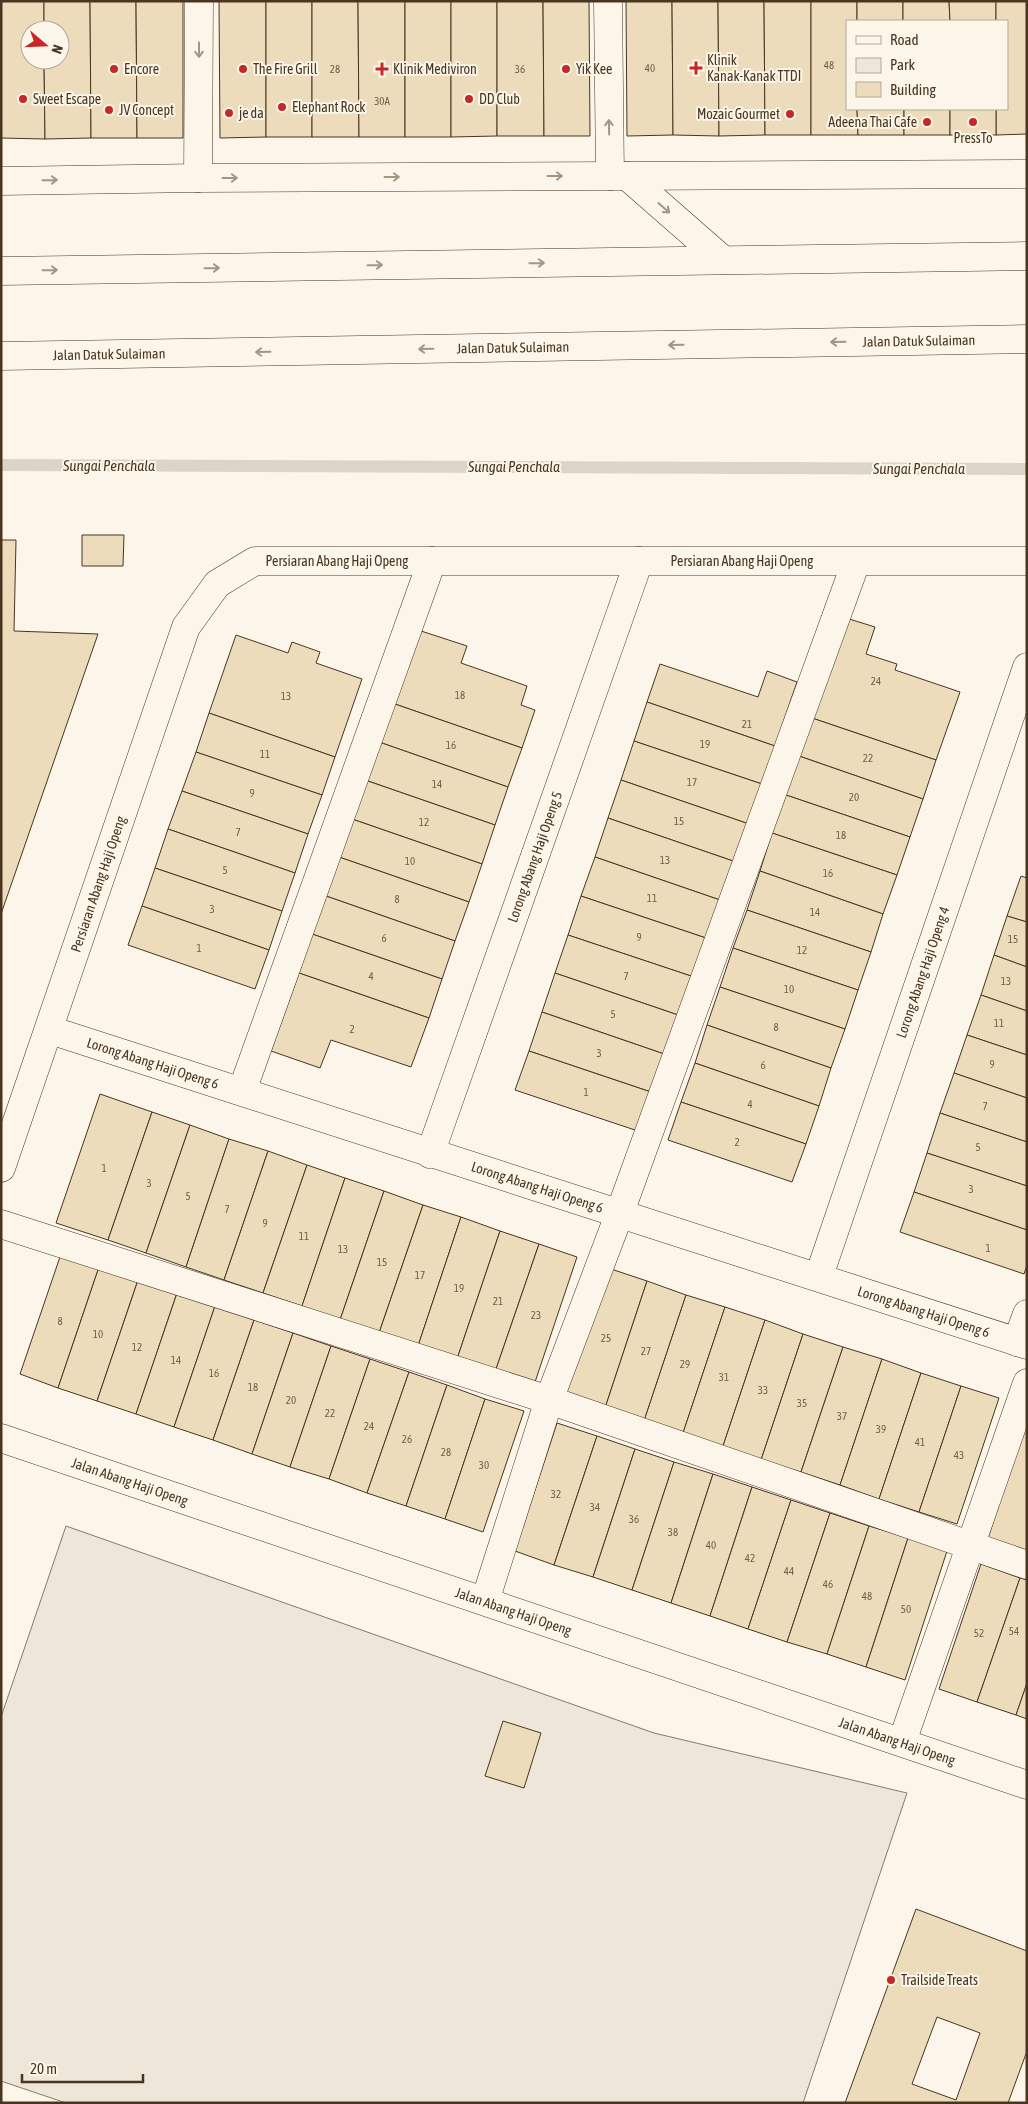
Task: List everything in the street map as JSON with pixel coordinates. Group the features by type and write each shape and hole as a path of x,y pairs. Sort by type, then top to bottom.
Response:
{"street":[{"path":"198,178 199,1"},
{"path":"608,1 618,176 723,260"},
{"path":"1,181 198,178 1027,174"},
{"path":"1,271 1027,256"},
{"name":"Jalan Datuk Sulaiman","path":"1,356 1027,339"},
{"name":"Persiaran Abang Haji Openg","path":"1,1168 50,1030 186,627 217,584 255,561 1027,562"},
{"path":"242,1091 432,561"},
{"name":"Lorong Abang Haji Openg 5","path":"430,1154 638,561"},
{"path":"485,1601 549,1400 619,1216 856,562"},
{"name":"Lorong Abang Haji Openg 4","path":"819,1276 1027,667"},
{"name":"Lorong Abang Haji Openg 6","path":"50,1030 242,1091 619,1216 819,1276 1022,1343"},
{"path":"1,1224 549,1400 1027,1565"},
{"path":"1022,1343 1027,1314"},
{"path":"902,1742 1027,1383"},
{"name":"Jalan Abang Haji Openg","path":"1,1438 1027,1784"}],"green space":[{"path":"66,1526 654,1733 907,1793 803,2103 66,2103 1,2081 1,1717"}],"building":[{"name":"Sweet Escape","path":"1,1 44,1 44,20 20,20 20,70 44,70 45,139 1,138"},
{"path":"44,1 90,1 91,138 45,139 44,70 70,70 70,20 44,20"},
{"name":"Encore","path":"90,1 136,1 137,138 91,138"},
{"path":"136,1 183,1 183,138 137,138"},
{"name":"The Fire Grill","path":"219,1 266,1 266,137 220,138"},
{"path":"266,1 312,1 312,137 266,137"},
{"path":"312,1 358,1 359,137 312,137"},
{"name":"Klinik Mediviron","path":"358,1 405,1 405,137 359,137"},
{"path":"405,1 451,1 451,137 405,137"},
{"path":"451,1 497,1 497,136 451,137"},
{"path":"497,1 543,1 544,136 497,136"},
{"name":"Yik Kee","path":"543,1 589,1 590,136 544,136"},
{"path":"626,1 672,1 673,135 627,136"},
{"name":"Klinik Kanak-Kanak TTDI","path":"672,1 718,1 719,136 673,135"},
{"path":"718,1 764,1 765,135 719,136"},
{"path":"764,1 811,1 811,135 765,135"},
{"path":"811,1 857,1 857,20 846,20 846,110 857,110 858,135 811,135"},
{"path":"857,1 903,1 903,20 857,20"},
{"path":"903,1 949,1 950,20 903,20"},
{"path":"949,1 996,1 996,20 950,20"},
{"path":"996,1 1027,1 1027,134 996,135 996,110 1008,110 1008,20 996,20"},
{"path":"857,110 904,110 904,135 858,135"},
{"name":"Adeena Thai Cafe","path":"904,110 950,110 950,135 904,135"},
{"name":"PressTo","path":"950,110 996,110 996,135 950,135"},
{"path":"82,535 124,535 123,566 82,566"},
{"path":"1,540 16,540 14,631 98,634 1,914"},
{"path":"846,618 875,627 866,654 897,664 895,670 960,692 936,760 812,718"},
{"path":"418,630 467,646 461,663 527,686 521,705 535,710 522,748 392,703"},
{"path":"236,635 288,653 292,642 320,652 316,663 362,679 335,757 209,713"},
{"path":"660,664 758,697 767,671 797,682 775,746 647,702"},
{"path":"647,702 775,746 762,784 634,741"},
{"path":"392,703 522,748 508,787 379,742"},
{"path":"209,713 335,757 322,795 196,752"},
{"path":"812,718 936,760 923,799 799,756"},
{"path":"634,741 762,784 749,824 621,780"},
{"path":"379,742 508,787 495,825 365,780"},
{"path":"196,752 322,795 308,834 182,791"},
{"path":"799,756 923,799 910,837 786,795"},
{"path":"365,780 495,825 482,864 352,819"},
{"path":"621,780 749,824 736,862 608,818"},
{"path":"182,791 308,834 295,873 168,829"},
{"path":"786,795 910,837 897,875 772,833"},
{"path":"608,818 736,862 723,901 595,857"},
{"path":"352,819 482,864 469,902 339,857"},
{"path":"168,829 295,873 282,911 155,868"},
{"path":"772,833 897,875 883,914 760,871"},
{"path":"339,857 469,902 455,941 326,896"},
{"path":"595,857 723,901 709,939 581,896"},
{"path":"155,868 282,911 269,950 142,906"},
{"path":"760,871 883,914 871,952 747,910"},
{"path":"1021,876 1027,878 1027,922 1007,916"},
{"path":"326,896 455,941 442,979 312,934"},
{"path":"581,896 709,939 697,978 568,935"},
{"path":"142,906 269,950 255,989 128,945"},
{"path":"747,910 871,952 858,990 733,948"},
{"path":"1007,916 1027,922 1027,967 994,955"},
{"path":"312,934 442,979 429,1018 299,973"},
{"path":"568,935 697,978 684,1017 555,973"},
{"path":"733,948 858,990 845,1029 720,987"},
{"path":"994,955 1027,967 1027,1011 981,995"},
{"path":"299,973 429,1018 411,1067 331,1040 320,1068 271,1051"},
{"path":"555,973 684,1017 670,1056 542,1012"},
{"path":"720,987 845,1029 831,1068 707,1025"},
{"path":"981,995 1027,1011 1027,1055 967,1035"},
{"path":"542,1012 670,1056 657,1094 529,1051"},
{"path":"707,1025 831,1068 819,1106 695,1063"},
{"path":"967,1035 1027,1055 1027,1098 954,1073"},
{"path":"529,1051 657,1094 644,1133 515,1090"},
{"path":"695,1063 819,1106 806,1144 681,1102"},
{"path":"954,1073 1027,1098 1027,1142 940,1113"},
{"path":"100,1094 152,1112 108,1240 56,1223"},
{"path":"681,1102 806,1144 792,1182 668,1140"},
{"path":"152,1112 190,1125 146,1253 108,1240"},
{"path":"940,1113 1027,1142 1027,1186 927,1153"},
{"path":"190,1125 229,1139 186,1267 146,1253"},
{"path":"229,1139 268,1151 224,1280 186,1267"},
{"path":"268,1151 307,1165 263,1293 224,1280"},
{"path":"927,1153 1027,1186 1027,1230 914,1192"},
{"path":"307,1165 345,1178 302,1306 263,1293"},
{"path":"345,1178 384,1191 340,1320 302,1306"},
{"path":"384,1191 423,1205 379,1333 340,1320"},
{"path":"914,1192 1027,1230 1027,1265 1024,1274 900,1232"},
{"path":"423,1205 461,1217 418,1346 379,1333"},
{"path":"461,1217 500,1231 457,1359 418,1346"},
{"path":"500,1231 539,1244 495,1372 457,1359"},
{"path":"539,1244 577,1257 534,1385 495,1372"},
{"path":"61,1254 99,1267 58,1388 20,1374"},
{"path":"99,1267 138,1280 97,1401 58,1388"},
{"path":"608,1268 647,1281 605,1408 566,1394"},
{"path":"138,1280 177,1293 136,1414 97,1401"},
{"path":"647,1281 686,1295 644,1421 605,1408"},
{"path":"177,1293 215,1306 174,1427 136,1414"},
{"path":"686,1295 725,1307 683,1433 644,1421"},
{"path":"215,1306 254,1320 213,1440 174,1427"},
{"path":"725,1307 765,1320 723,1446 683,1433"},
{"path":"254,1320 293,1333 252,1454 213,1440"},
{"path":"765,1320 803,1334 761,1460 723,1446"},
{"path":"293,1333 331,1346 290,1467 252,1454"},
{"path":"803,1334 843,1347 801,1472 761,1460"},
{"path":"331,1346 370,1359 329,1479 290,1467"},
{"path":"843,1347 882,1359 840,1485 801,1472"},
{"path":"370,1359 409,1372 367,1493 329,1479"},
{"path":"882,1359 921,1373 879,1499 840,1485"},
{"path":"409,1372 447,1385 406,1506 367,1493"},
{"path":"921,1373 961,1386 919,1512 879,1499"},
{"path":"447,1385 485,1399 445,1519 406,1506"},
{"path":"961,1386 999,1398 957,1524 919,1512"},
{"path":"485,1399 524,1411 483,1532 445,1519"},
{"path":"1027,1418 1027,1551 988,1538"},
{"path":"557,1423 597,1436 554,1565 515,1551"},
{"path":"597,1436 635,1449 593,1577 554,1565"},
{"path":"635,1449 674,1462 632,1590 593,1577"},
{"path":"674,1462 713,1474 671,1603 632,1590"},
{"path":"713,1474 752,1487 710,1616 671,1603"},
{"path":"752,1487 791,1500 748,1629 710,1616"},
{"path":"791,1500 830,1513 787,1642 748,1629"},
{"path":"830,1513 869,1526 827,1654 787,1642"},
{"path":"869,1526 908,1538 866,1667 827,1654"},
{"path":"908,1538 947,1551 905,1680 866,1667"},
{"path":"981,1564 1020,1578 977,1702 939,1689"},
{"path":"1020,1578 1027,1580 1027,1683 1016,1715 977,1702"},
{"path":"1027,1683 1027,1719 1016,1715"},
{"path":"503,1721 541,1733 524,1788 485,1776"},
{"path":"916,1909 1027,1951 1027,2051 1008,2103 845,2103","holes":["937,2017 980,2033 956,2100 912,2084"]}],"waterway":[{"name":"Sungai Penchala","path":"1,465 1027,469"}],"place":[{"name":"Klinik Kanak-Kanak TTDI","path":"696,68"},
{"name":"Encore","path":"114,69"},
{"name":"The Fire Grill","path":"243,69"},
{"name":"Klinik Mediviron","path":"382,69"},
{"name":"Yik Kee","path":"566,69"},
{"name":"Sweet Escape","path":"23,99"},
{"name":"DD Club","path":"469,99"},
{"name":"Elephant Rock","path":"282,107"},
{"name":"JV Concept","path":"109,110"},
{"name":"je da","path":"229,113"},
{"name":"Mozaic Gourmet","path":"790,114"},
{"name":"Adeena Thai Cafe","path":"927,122"},
{"name":"PressTo","path":"973,122"},
{"name":"Trailside Treats","path":"891,1980"}]}
